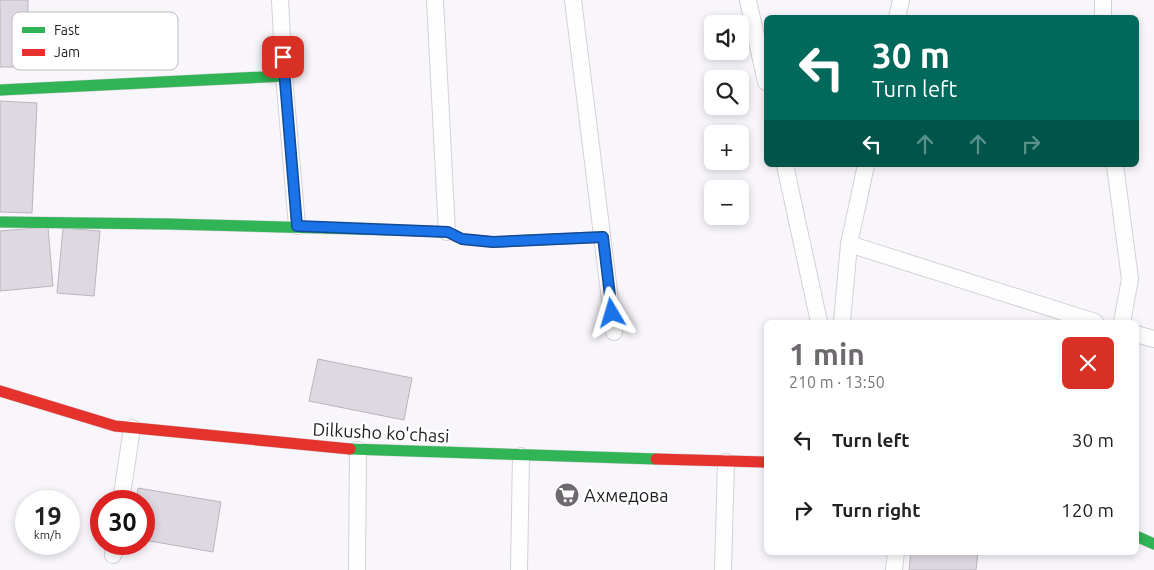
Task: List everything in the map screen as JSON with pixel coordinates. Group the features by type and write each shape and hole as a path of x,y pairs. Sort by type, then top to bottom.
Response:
{"street":[{"path":"280,0 284,76 297,226"},
{"path":"435,0 448,232"},
{"path":"573,0 614,332"},
{"path":"748,0 764,73"},
{"path":"898,15 900,0"},
{"path":"1103,0 1103,15"},
{"path":"0,90 284,76"},
{"path":"784,167 819,320"},
{"path":"842,320 849,244 866,167"},
{"path":"1115,167 1130,279 1122,320"},
{"path":"0,222 113,222 297,226 448,232 462,239 493,242 603,237"},
{"path":"849,244 1089,320"},
{"path":"1139,335 1154,339"},
{"name":"Dilkusho ko'chasi","path":"0,391 115,426 358,450 764,462"},
{"path":"123,490 132,428"},
{"path":"357,570 358,450"},
{"path":"519,570 522,456"},
{"path":"723,570 726,462"},
{"path":"1139,537 1154,544"},
{"path":"894,570 896,555"}],"building":[{"path":"0,0 28,0 28,12 12,12 12,67 0,67"},
{"path":"0,101 37,103 32,213 0,212"},
{"path":"48,227 53,286 0,291 0,231"},
{"path":"63,228 100,231 94,296 57,293"},
{"path":"318,359 412,378 404,420 309,401"},
{"path":"155,491 221,502 213,552 155,542"},
{"path":"911,555 978,555 976,570 909,570"}],"traffic: fast":[{"path":"0,90 284,76"},
{"path":"0,222 395,230"},
{"path":"350,449 656,459"},
{"path":"1139,537 1154,544"}],"traffic: jam":[{"path":"395,230 447,232 462,239 493,242 603,237"},
{"path":"0,391 115,426 350,449"},
{"path":"656,459 764,462"}],"place":[{"name":"Ахмедова","path":"567,495"}],"route":[{"path":"283,57 297,226 448,232 462,239 493,242 603,237 612,313"}]}
